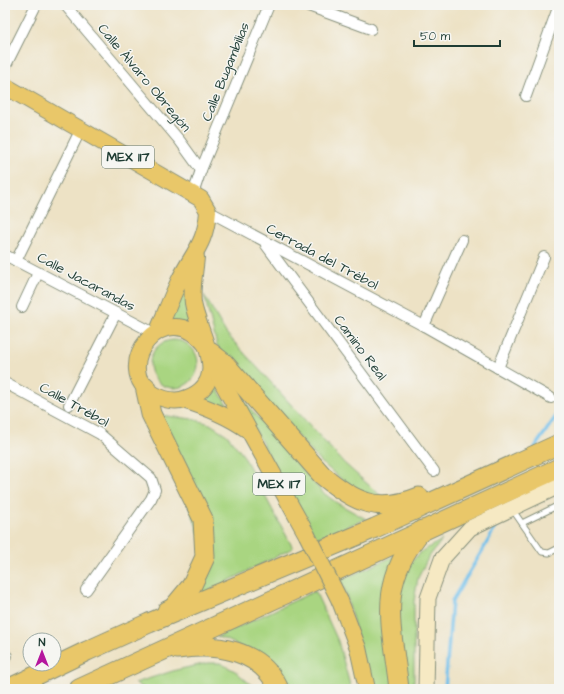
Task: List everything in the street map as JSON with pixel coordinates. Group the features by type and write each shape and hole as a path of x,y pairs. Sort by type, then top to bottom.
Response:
{"highway":[{"path":"209,353 224,362 322,475 338,488 358,500 381,505 402,504 443,488 474,482"},
{"path":"144,386 151,414 203,519 205,557 192,585 173,608 149,623"},
{"path":"8,689 87,650 375,528 559,444"},
{"path":"79,689 158,654 423,529 559,468"},
{"path":"399,689 392,638 392,586 403,558 423,529"},
{"path":"158,654 178,649 199,647 237,651 255,660 263,667 279,689"}],"main road":[{"name":"MEX 117","path":"5,86 201,199 208,211 206,227 196,253 181,278 156,332 141,348 137,368 144,386 152,394 162,399 172,401 183,400 214,410 231,418 251,432"},
{"name":"MEX 117","path":"196,253 193,301 209,353"},
{"name":"MEX 117","path":"156,332 165,328 181,328 195,334 209,353 308,535 340,601 358,648 367,689"},
{"path":"183,400 198,392 208,379 209,353"},
{"path":"426,689 428,598 442,559 470,528 559,486"}],"street":[{"path":"5,67 36,5"},
{"name":"Calle Álvaro Obregón","path":"65,5 180,141 201,170"},
{"name":"Calle Bugambilias","path":"192,194 268,5"},
{"path":"306,5 371,29"},
{"path":"526,96 559,5"},
{"path":"16,261 81,129"},
{"name":"Cerrada del Trébol","path":"208,211 424,326 551,398"},
{"path":"424,326 462,240"},
{"name":"Camino Real","path":"264,242 434,471"},
{"name":"Calle Jacarandas","path":"5,255 116,314 156,332"},
{"path":"498,368 544,257"},
{"path":"22,307 38,273"},
{"path":"69,406 116,314"},
{"name":"Calle Trébol","path":"5,383 100,434 151,478 155,490 151,499 86,590"}],"lane":[{"path":"522,523 559,506"},
{"path":"512,508 542,552 549,553 559,548"}],"green space":[{"path":"187,282 192,329 163,326"},
{"path":"204,295 226,333 344,463 381,496 372,496 347,484 322,463 224,357 217,345"},
{"path":"169,340 179,340 191,347 198,359 198,369 191,381 179,388 169,388 161,384 154,377 150,369 150,359 154,351 161,344"},
{"path":"213,382 235,417 198,400"},
{"path":"232,387 322,492 337,503 366,519 314,539"},
{"path":"158,415 193,419 210,424 227,435 243,455 293,548 195,598 209,563"},
{"path":"442,540 428,558 418,578 414,601 414,689 406,689 395,601 410,563 422,551"},
{"path":"399,554 393,689 371,689 341,580"},
{"path":"315,591 338,641 351,689 283,689 262,664 247,651 238,645 217,637"},
{"path":"208,663 220,663 235,671 256,689 145,689 135,683 176,670"}],"waterway":[{"path":"535,447 559,412"},
{"path":"445,689 452,601 488,541 498,521"}]}
